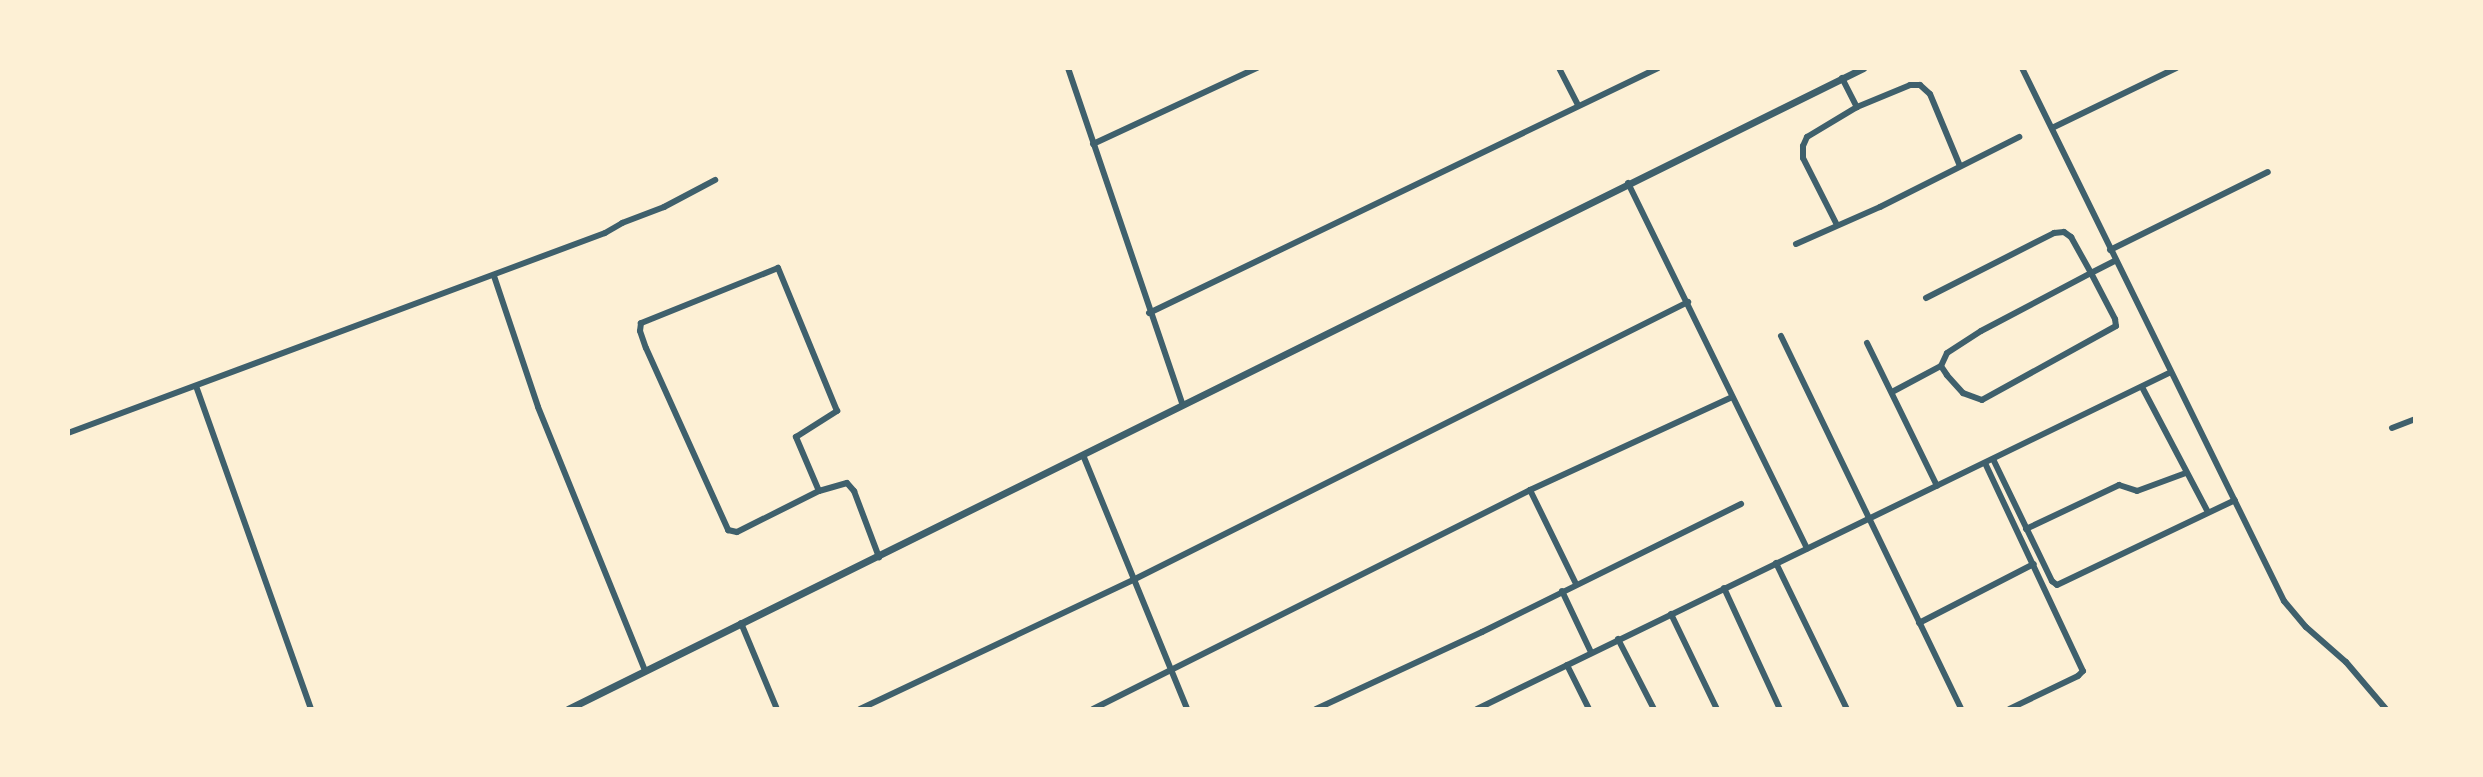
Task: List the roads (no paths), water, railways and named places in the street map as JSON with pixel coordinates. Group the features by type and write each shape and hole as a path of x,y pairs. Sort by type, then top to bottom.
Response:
{"street":[{"path":"1068,68 1182,405"},
{"path":"1093,144 1257,68"},
{"path":"1559,68 1578,105"},
{"path":"1149,313 1658,68"},
{"path":"568,709 880,557 1863,68"},
{"path":"2022,68 2232,501 2291,612 2346,662 2386,709"},
{"path":"2052,128 2176,68"},
{"path":"1842,78 1857,107"},
{"path":"1837,225 1803,158 1803,146 1807,137 1857,107 1910,85 1920,85 1930,94 1961,166"},
{"path":"1796,244 2019,137"},
{"path":"2110,250 2267,172"},
{"path":"68,433 605,233 622,223 664,208 715,180"},
{"path":"1628,183 1807,549"},
{"path":"1926,298 2061,232 2071,237 2116,322 2110,331 1982,400 1963,393 1941,366"},
{"path":"1892,392 1941,366 1947,353 1962,342 2115,261"},
{"path":"819,491 796,437 837,411 778,268 768,269 641,323 640,331 646,348 727,530 737,532 843,482 849,484 880,557"},
{"path":"494,276 538,407 645,670"},
{"path":"860,709 1133,580 1688,302"},
{"path":"1781,336 1961,709"},
{"path":"1867,343 1937,486"},
{"path":"1477,709 2169,373"},
{"path":"196,386 311,709"},
{"path":"2142,387 2186,473 2211,511"},
{"path":"1093,709 1530,490 1732,397"},
{"path":"2392,428 2415,419"},
{"path":"1083,455 1187,709"},
{"path":"1993,459 2026,529 2057,585 2232,501"},
{"path":"1985,463 2034,564 2082,673 2009,709"},
{"path":"2026,529 2119,485 2137,491 2186,473"},
{"path":"1530,490 1576,584"},
{"path":"1316,709 1482,632 1741,504"},
{"path":"1776,563 1847,709"},
{"path":"1919,623 2034,564"},
{"path":"1724,588 1780,709"},
{"path":"1562,591 1591,652"},
{"path":"1671,614 1717,709"},
{"path":"741,623 777,709"},
{"path":"1618,639 1654,709"},
{"path":"1567,665 1589,709"}]}
